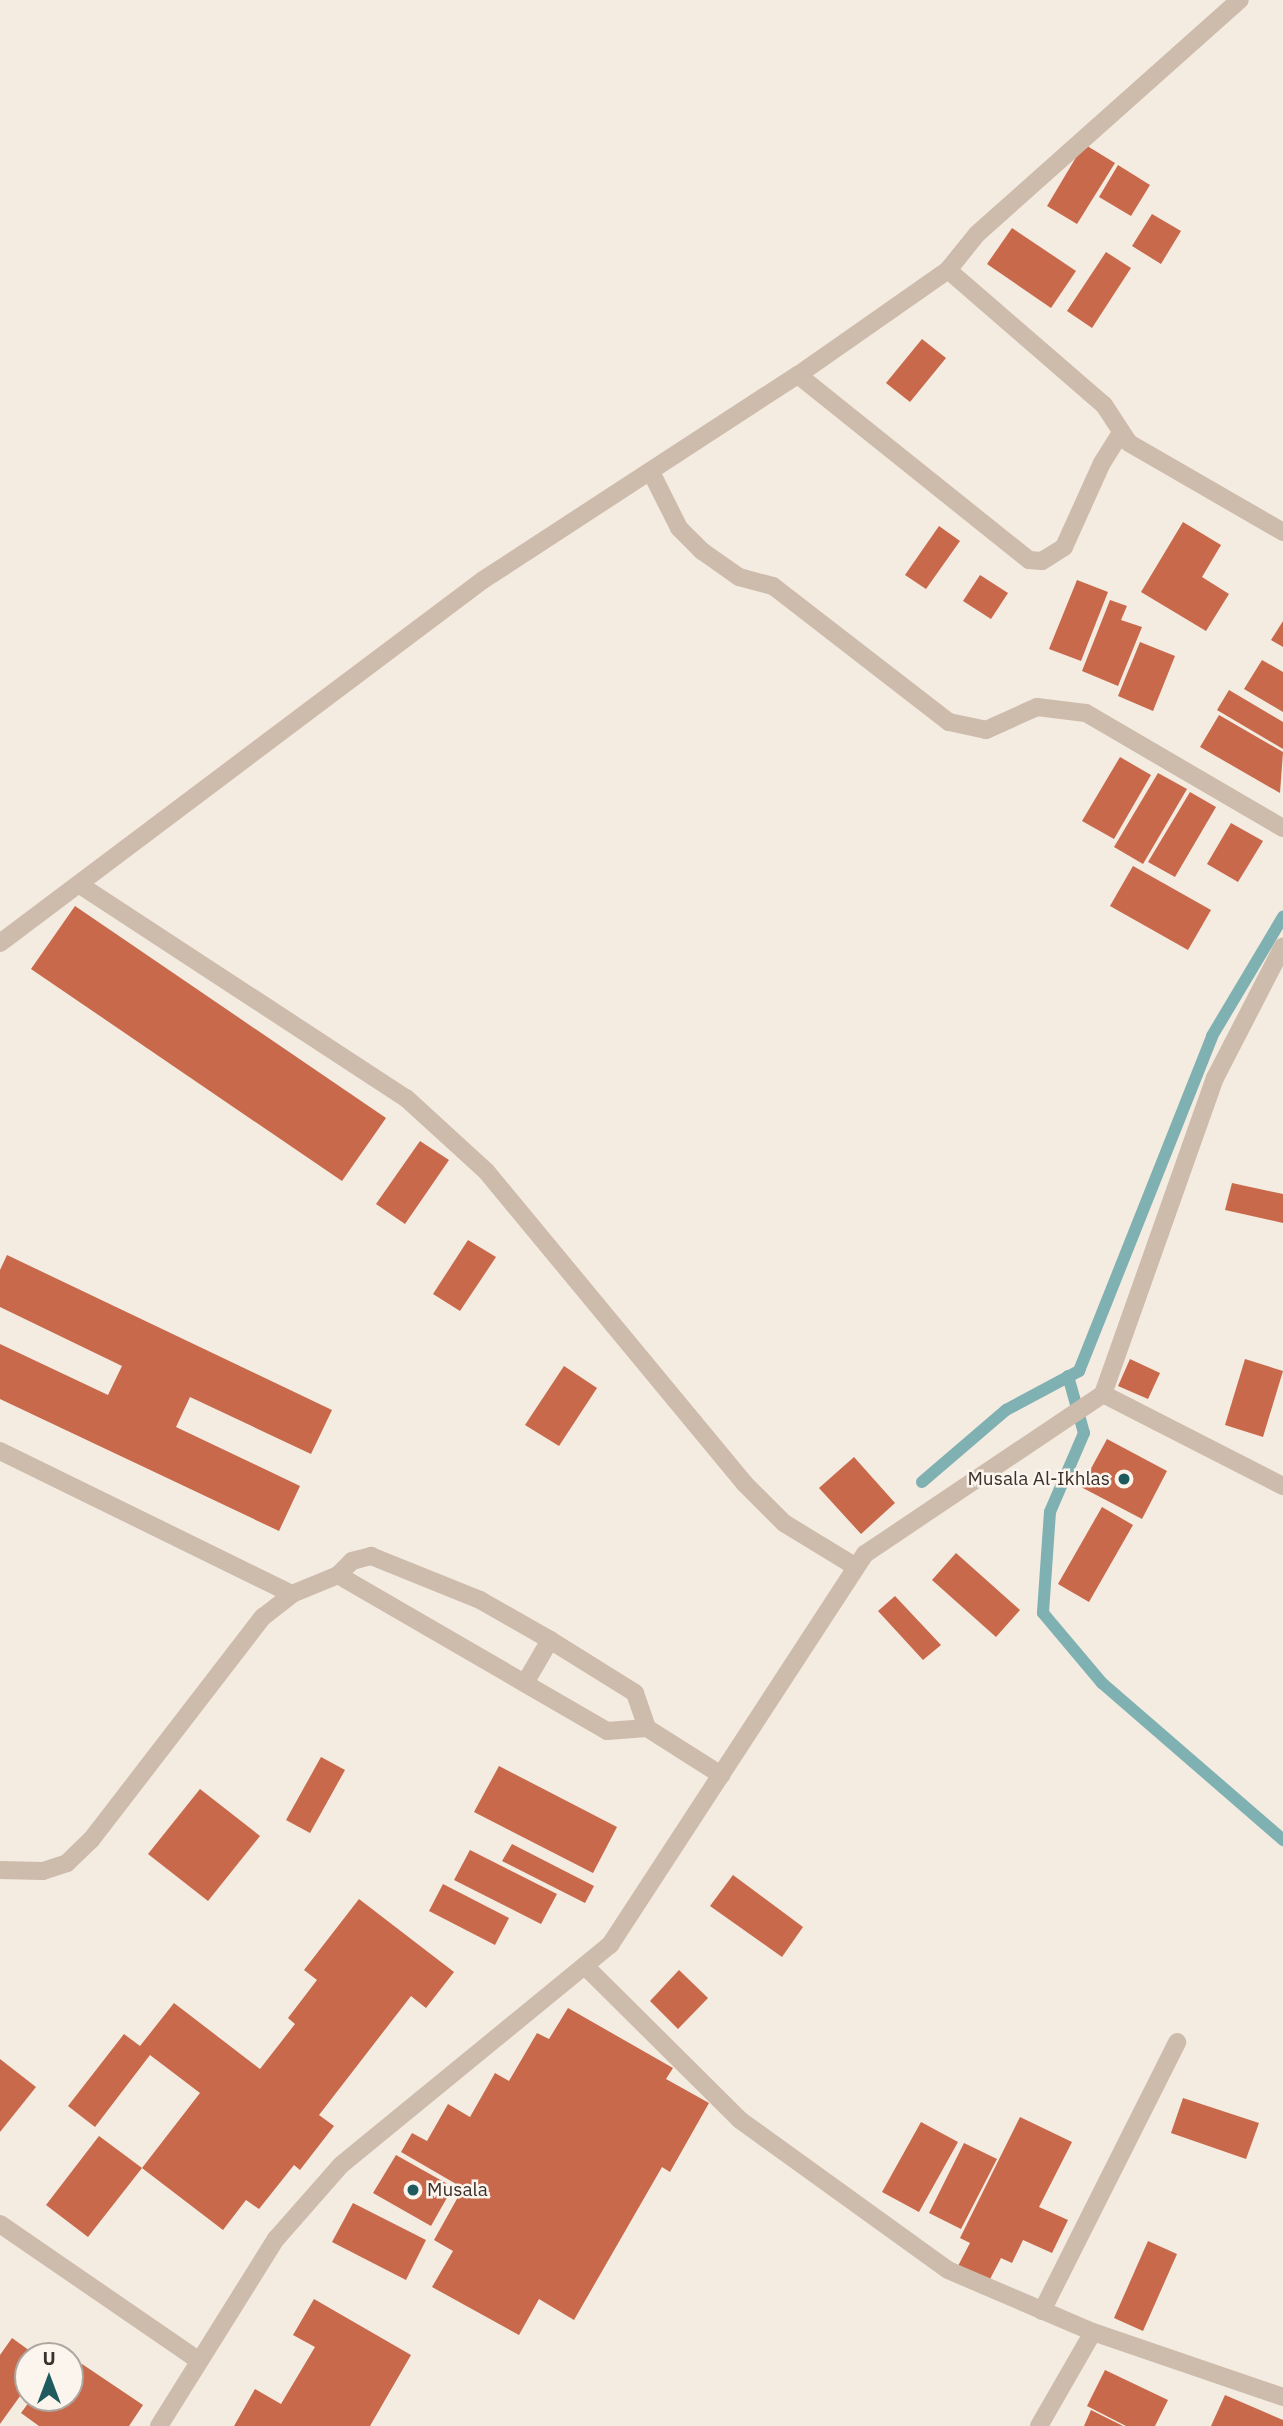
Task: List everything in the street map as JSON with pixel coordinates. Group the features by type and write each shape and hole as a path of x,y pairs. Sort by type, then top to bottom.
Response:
{"street":[{"path":"0,943 483,580 799,376 948,270 977,234 1240,0"},
{"path":"948,270 1104,405 1129,443 1283,532"},
{"path":"799,376 1028,560 1042,561 1064,547 1102,463 1121,433"},
{"path":"651,472 679,528 702,551 739,577 773,586 949,722 986,730 1037,707 1086,713 1283,828"},
{"path":"80,885 406,1098 486,1171 745,1484 784,1523 856,1567"},
{"path":"159,2426 276,2239 341,2165 610,1945 865,1554 1103,1394 1215,1078 1283,946"},
{"path":"1103,1394 1283,1486"},
{"path":"0,1451 292,1594"},
{"path":"0,1870 43,1871 75,1855 262,1618 292,1594 338,1576 352,1561 372,1556 480,1600 635,1693 647,1728"},
{"path":"338,1576 607,1731 647,1728 721,1775"},
{"path":"525,1683 550,1640"},
{"path":"585,1966 740,2120 948,2270 1093,2332 1283,2397"},
{"path":"1042,2311 1177,2042"},
{"path":"0,2224 198,2360"},
{"path":"1039,2426 1093,2332"}],"building":[{"path":"1084,144 1115,163 1077,224 1047,206"},
{"path":"1118,165 1150,185 1131,216 1099,197"},
{"path":"1152,214 1181,231 1161,264 1132,246"},
{"path":"1012,228 1076,271 1051,308 987,264"},
{"path":"1106,252 1131,268 1092,328 1067,311"},
{"path":"922,339 946,358 910,402 886,383"},
{"path":"1183,522 1221,545 1202,577 1229,594 1206,631 1141,592"},
{"path":"939,526 960,541 926,589 905,575"},
{"path":"980,575 1008,593 991,619 963,601"},
{"path":"1077,580 1108,592 1081,661 1049,649"},
{"path":"1110,600 1127,606 1121,620 1142,627 1118,686 1082,671"},
{"path":"1283,621 1283,647 1271,640"},
{"path":"1140,642 1175,656 1153,711 1118,696"},
{"path":"1262,660 1283,672 1283,712 1244,689"},
{"path":"1229,690 1283,722 1283,749 1217,710"},
{"path":"1219,715 1283,752 1280,793 1200,747"},
{"path":"1120,757 1151,775 1114,839 1082,821"},
{"path":"1158,773 1187,789 1143,864 1114,847"},
{"path":"1190,792 1216,807 1175,877 1148,862"},
{"path":"1231,823 1263,841 1238,882 1207,864"},
{"path":"1133,866 1211,910 1188,950 1110,906"},
{"path":"75,906 386,1118 342,1181 31,969"},
{"path":"420,1141 449,1160 405,1224 376,1204"},
{"path":"1232,1183 1283,1194 1283,1223 1225,1210"},
{"path":"468,1240 496,1257 460,1311 433,1294"},
{"path":"7,1255 332,1410 311,1454 190,1397 176,1427 300,1486 279,1531 0,1399 0,1344 108,1395 122,1366 0,1307 0,1270"},
{"path":"1130,1359 1160,1373 1148,1399 1118,1386"},
{"path":"1245,1359 1283,1371 1263,1437 1225,1425"},
{"path":"564,1366 597,1388 559,1446 525,1425"},
{"name":"Musala Al-Ikhlas","path":"1107,1439 1167,1471 1142,1519 1081,1487"},
{"path":"854,1457 895,1503 861,1534 819,1488"},
{"path":"1102,1507 1133,1525 1089,1602 1058,1584"},
{"path":"956,1553 1020,1610 996,1637 932,1580"},
{"path":"895,1596 941,1645 923,1660 878,1611"},
{"path":"321,1757 345,1770 310,1833 286,1820"},
{"path":"499,1766 617,1827 593,1873 474,1812"},
{"path":"200,1789 260,1836 208,1901 148,1854"},
{"path":"512,1844 594,1886 585,1903 502,1861"},
{"path":"470,1850 557,1894 541,1924 454,1880"},
{"path":"733,1875 803,1927 782,1957 710,1906"},
{"path":"443,1884 509,1918 495,1945 429,1911"},
{"path":"359,1899 454,1972 426,2008 411,1996 319,2115 334,2126 300,2170 294,2165 259,2209 246,2200 223,2230 142,2168 200,2093 150,2055 95,2127 68,2106 124,2034 140,2046 174,2003 260,2069 295,2024 288,2018 317,1980 304,1970"},
{"path":"679,1970 708,1998 678,2029 650,2001"},
{"path":"568,2008 673,2068 666,2079 709,2103 670,2172 662,2167 574,2320 539,2299 519,2335 432,2287 453,2251 434,2240 463,2188 401,2152 412,2133 427,2141 448,2104 470,2117 495,2073 509,2081 537,2033 549,2039"},
{"path":"0,2059 36,2087 0,2132"},
{"path":"1183,2098 1259,2123 1246,2159 1171,2133"},
{"path":"1020,2117 1072,2142 1039,2207 1068,2220 1052,2253 1023,2240 1012,2263 1001,2258 989,2281 958,2266 970,2243 960,2238"},
{"path":"921,2122 958,2142 919,2212 882,2192"},
{"path":"99,2136 142,2168 88,2237 46,2205"},
{"path":"964,2143 997,2159 961,2229 929,2213"},
{"name":"Musala","path":"396,2155 453,2187 431,2226 373,2193"},
{"path":"353,2203 426,2240 406,2280 332,2242"},
{"path":"1148,2241 1177,2254 1143,2331 1114,2318"},
{"path":"314,2299 411,2355 370,2426 234,2426 255,2389 281,2404 315,2347 293,2335"},
{"path":"12,2338 18,2342 14,2342 14,2404 0,2424 0,2355"},
{"path":"84,2365 143,2405 129,2426 39,2426 21,2413 84,2412"},
{"path":"1105,2370 1168,2400 1155,2426 1126,2426 1087,2406"},
{"path":"1225,2395 1283,2420 1283,2426 1211,2426"},
{"path":"1091,2410 1123,2426 1084,2426"}],"waterway":[{"path":"922,1482 1006,1410 1079,1371 1212,1036 1283,917"},
{"path":"1068,1376 1084,1433 1050,1512 1043,1613 1102,1683 1283,1840"}],"place":[{"name":"Musala Al-Ikhlas","path":"1124,1479"},
{"name":"Musala","path":"413,2190"}]}
